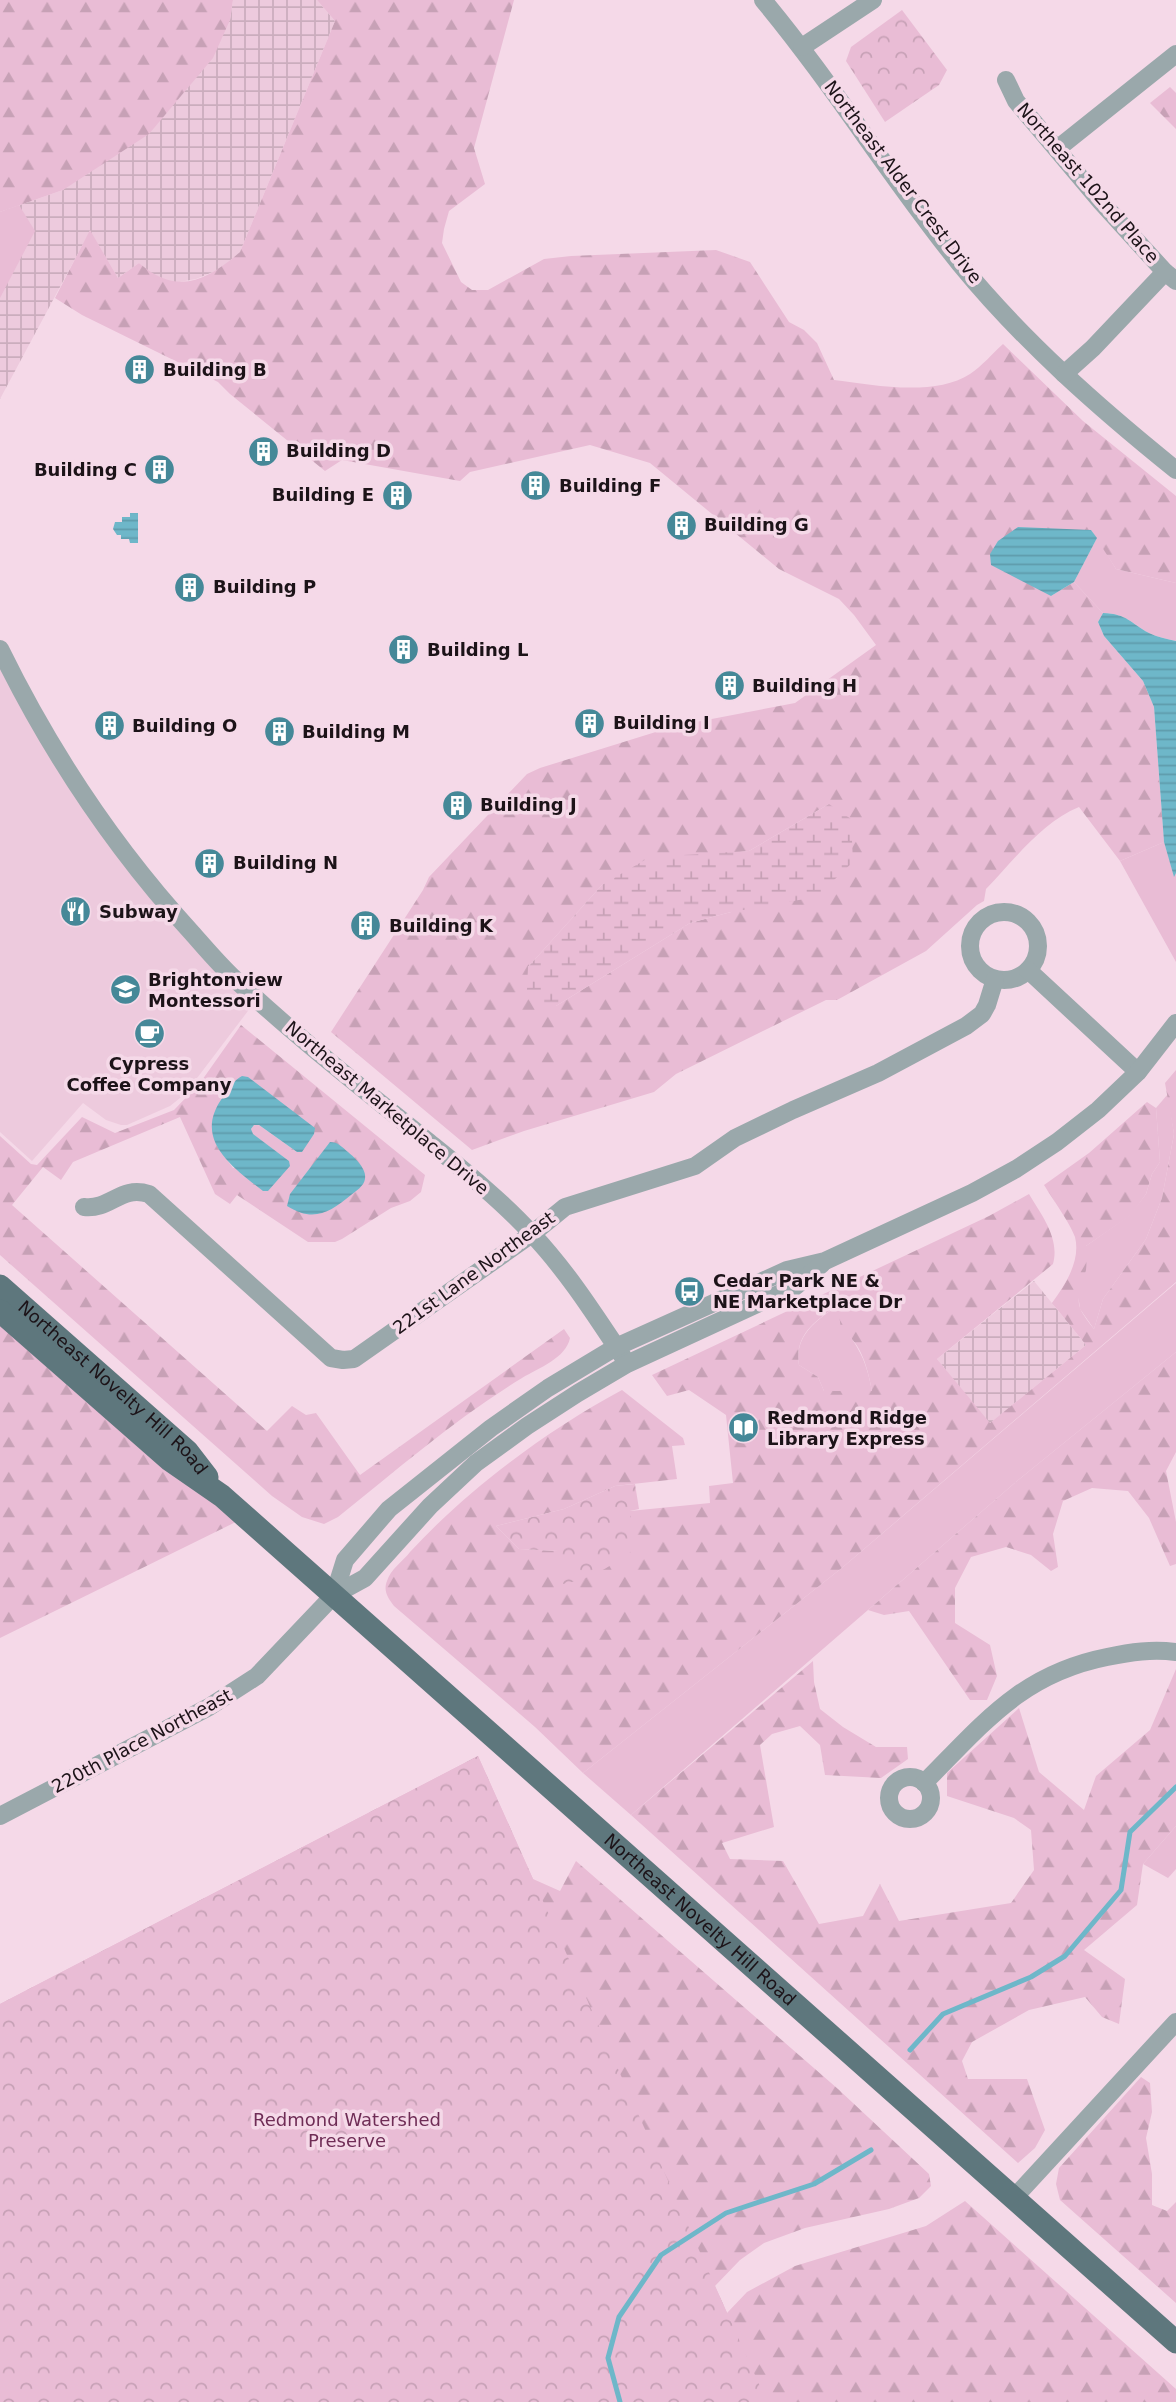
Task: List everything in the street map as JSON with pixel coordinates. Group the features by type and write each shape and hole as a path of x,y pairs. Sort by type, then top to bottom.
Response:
{"main road":[{"name":"Northeast Novelty Hill Road","path":"0,1286 187,1451 222,1496"},
{"name":"Northeast Novelty Hill Road","path":"0,1311 170,1460 222,1496 1176,2342"}],"street":[{"name":"Northeast Alder Crest Drive","path":"763,0 802,47 961,265 1065,374 1119,424 1176,470"},
{"path":"802,47 873,0"},
{"path":"1057,149 1176,54"},
{"name":"Northeast 102nd Place","path":"1006,80 1016,101 1170,276"},
{"path":"1065,374 1170,276"},
{"name":"Northeast Marketplace Drive","path":"0,649 74,783 109,834 191,932 247,991 318,1053 484,1188 533,1234 573,1284 628,1364"},
{"path":"997,913 1019,915 1034,930 1037,952 1034,962 1018,977 995,979 976,966 971,956 972,933 979,923 997,913"},
{"path":"1028,970 1138,1072"},
{"name":"221st Lane Northeast","path":"84,1207 98,1208 137,1191 149,1194 331,1358 354,1359 533,1234 565,1207 695,1166 735,1138 878,1073 959,1029 982,1014 988,1005 995,979"},
{"path":"334,1595 345,1560 389,1509 491,1428 548,1388 616,1347 787,1270 825,1261 972,1193 1016,1169 1079,1126 1138,1072 1176,1023"},
{"path":"334,1595 365,1578 430,1506 476,1463 578,1393 628,1364 796,1286 825,1261"},
{"name":"220th Place Northeast","path":"0,1816 233,1693 257,1676 334,1595"},
{"path":"924,1783 996,1710 1054,1672 1121,1654 1153,1649 1176,1652"},
{"path":"1013,2199 1176,2022"}],"shaded area":[{"path":"233,0 317,0 335,21 240,252 220,269 196,279 174,283 152,274 139,263 118,278 90,231 0,399 0,212 63,190 230,20"},
{"path":"0,649 74,783 257,999 185,1094 170,1106 127,1125 121,1125 106,1120 83,1103 32,1161 0,1132"},
{"path":"1034,1281 1086,1345 989,1424 937,1359"}],"green space":[{"path":"0,0 233,0 230,20 213,58 149,134 63,190 0,212"},
{"path":"317,0 514,0 474,148 485,184 449,211 444,229 442,243 461,282 472,290 488,290 544,259 716,250 750,262 789,322 804,330 817,343 834,380 904,388 939,385 970,374 1003,344 1083,421 1176,496 1176,583 1116,569 1091,530 1051,596 1074,582 1103,613 1098,622 1104,636 1143,681 1154,707 1164,842 1120,861 1079,807 1053,822 1029,843 986,889 984,901 926,951 837,1000 826,1000 676,1074 654,1092 524,1131 472,1150 331,1032 429,877 527,774 675,726 795,703 876,645 839,599 779,569 650,463 590,445 470,472 460,481 342,460 325,471 218,382 82,315 55,298 90,230 118,278 139,263 166,279 191,281 215,271 240,252 335,21","holes":["829,804 731,912 690,923 556,1006 528,967 602,885 713,855 749,851"]},
{"path":"902,10 947,70 939,85 885,122 846,61 851,47"},
{"path":"1170,87 1176,93 1176,129 1150,103"},
{"path":"19,205 35,231 0,298 0,212"},
{"path":"1097,538 1116,569 1176,583 1176,641 1152,634 1124,617 1103,613 1074,582"},
{"path":"829,804 851,819 853,862 816,897 731,912 690,923 556,1006 542,1007 527,990 528,967 602,885 650,857 749,851"},
{"path":"1164,842 1174,876 1176,873 1176,962 1120,861"},
{"path":"241,1025 425,1175 421,1192 410,1201 391,1208 342,1239 335,1242 308,1242 237,1195 230,1204 215,1194 180,1117 73,1162 61,1180 43,1167 12,1205 267,1431 292,1406 306,1415 316,1413 360,1475 564,1329 570,1338 558,1357 474,1410 338,1517 324,1524 302,1517 272,1496 0,1255 0,1136 31,1164 37,1165 82,1117 115,1133 174,1110 200,1083","holes":["214,1116 314,1134 297,1152 259,1125 254,1125 252,1134 289,1161 233,1168 217,1146"]},
{"path":"1176,1070 1176,1282 843,1567 583,1773 535,1727 394,1606 386,1588 391,1573 457,1506 537,1443 622,1390 683,1438 685,1445 672,1446 677,1479 615,1486 564,1509 496,1526 519,1549 558,1551 630,1511 710,1503 709,1486 733,1483 726,1415 689,1390 667,1396 652,1375 989,1216 1029,1194 1052,1236 1055,1254 1053,1264 937,1359 990,1423 1086,1345 1052,1303 1071,1272 1076,1246 1069,1225 1044,1185 1089,1153 1147,1102 1156,1108 1160,1162 1152,1174 1146,1194 1131,1215 1086,1246 1086,1270 1079,1306 1094,1329 1103,1299 1146,1239 1162,1198 1174,1134 1165,1083","holes":["838,1305 841,1330 859,1349 872,1391 824,1391 818,1377 799,1365 798,1354 803,1337 814,1323"]},
{"path":"1168,1094 1174,1134 1162,1198 1146,1239 1103,1299 1094,1329 1080,1309 1078,1294 1086,1270 1086,1246 1130,1215 1146,1194 1152,1174 1160,1162 1156,1108"},
{"path":"1176,1283 1176,1352 1017,1481 631,1815 583,1773 843,1567"},
{"path":"839,1305 843,1325 863,1359 872,1391 824,1391 818,1377 799,1365 798,1355 803,1337 815,1323"},
{"path":"0,1311 246,1517 0,1638"},
{"path":"1176,1352 1176,1452 1166,1471 1176,1522 1176,1564 1170,1566 1149,1518 1128,1491 1092,1488 1063,1501 1053,1534 1058,1567 1051,1571 1031,1555 1006,1547 971,1557 955,1588 955,1623 990,1645 997,1676 987,1700 970,1700 909,1611 884,1615 868,1610 1017,1481"},
{"path":"635,1484 639,1509 630,1511 632,1551 605,1569 580,1580 558,1585 558,1551 519,1549 496,1526 564,1509 615,1486"},
{"path":"813,1661 820,1709 876,1747 907,1747 908,1759 881,1778 825,1775 820,1745 800,1726 772,1734 760,1745 774,1827 722,1843 730,1859 783,1861 819,1924 863,1916 880,1884 899,1921 1011,1903 1034,1870 1031,1830 1014,1818 947,1796 947,1773 1019,1708 1039,1772 1084,1810 1096,1776 1150,1730 1176,1669 1176,1826 1143,1864 1137,1905 1084,1950 1125,1979 1119,2024 1102,2017 1085,1997 1029,2010 972,2042 962,2061 968,2079 1027,2079 1045,2130 1035,2148 1018,2163 631,1815"},
{"name":"Redmond Watershed Preserve","path":"478,1756 533,1879 560,1891 576,1861 838,2089 929,2174 931,2186 919,2198 889,2209 805,2228 764,2243 740,2260 715,2286 727,2313 747,2292 795,2266 926,2226 965,2201 1176,2389 1176,2402 0,2402 0,2004"},
{"name":"Redmond Watershed Preserve","path":"478,1756 767,2402 0,2402 0,2004"},
{"path":"1176,1826 1176,1869 1168,1878 1143,1864"},
{"path":"1141,2077 1150,2083 1152,2112 1146,2138 1152,2174 1152,2205 1167,2211 1176,2202 1176,2303 1060,2200 1056,2184 1059,2168"}],"water":[{"path":"130,513 138,513 138,543 121,539 121,535 117,535 113,529 115,522 122,522 122,517 130,517"},
{"path":"1018,527 1091,530 1097,538 1074,582 1051,596 991,565 990,554 998,541"},
{"path":"1103,613 1124,617 1152,634 1176,641 1174,877 1164,842 1154,707 1143,681 1104,636 1098,622"},
{"path":"242,1076 248,1077 315,1128 302,1152 297,1152 259,1125 254,1125 251,1129 253,1134 289,1161 290,1166 268,1191 263,1191 239,1172 220,1151 214,1139 212,1126 215,1112 223,1097"},
{"path":"330,1142 340,1145 360,1164 365,1175 363,1184 336,1206 321,1213 305,1214 287,1206 290,1194"}],"waterway":[{"path":"910,2050 943,2014 1031,1977 1065,1956 1121,1890 1130,1832 1176,1787"},
{"path":"620,2402 608,2358 619,2317 661,2255 726,2213 814,2184 871,2150"}],"place":[{"name":"Building B","path":"140,370"},
{"name":"Building D","path":"263,451"},
{"name":"Building C","path":"160,470"},
{"name":"Building F","path":"536,486"},
{"name":"Building E","path":"397,495"},
{"name":"Building G","path":"681,525"},
{"name":"Building P","path":"190,587"},
{"name":"Building L","path":"404,650"},
{"name":"Building H","path":"729,686"},
{"name":"Building I","path":"590,723"},
{"name":"Building O","path":"109,726"},
{"name":"Building M","path":"279,732"},
{"name":"Building J","path":"457,805"},
{"name":"Building N","path":"210,863"},
{"name":"Subway","path":"76,912"},
{"name":"Building K","path":"366,926"},
{"name":"Brightonview Montessori","path":"125,990"},
{"name":"Cypress Coffee Company","path":"149,1034"},
{"name":"Cedar Park NE & NE Marketplace Dr","path":"690,1291"},
{"name":"Redmond Ridge Library Express","path":"744,1428"}]}
